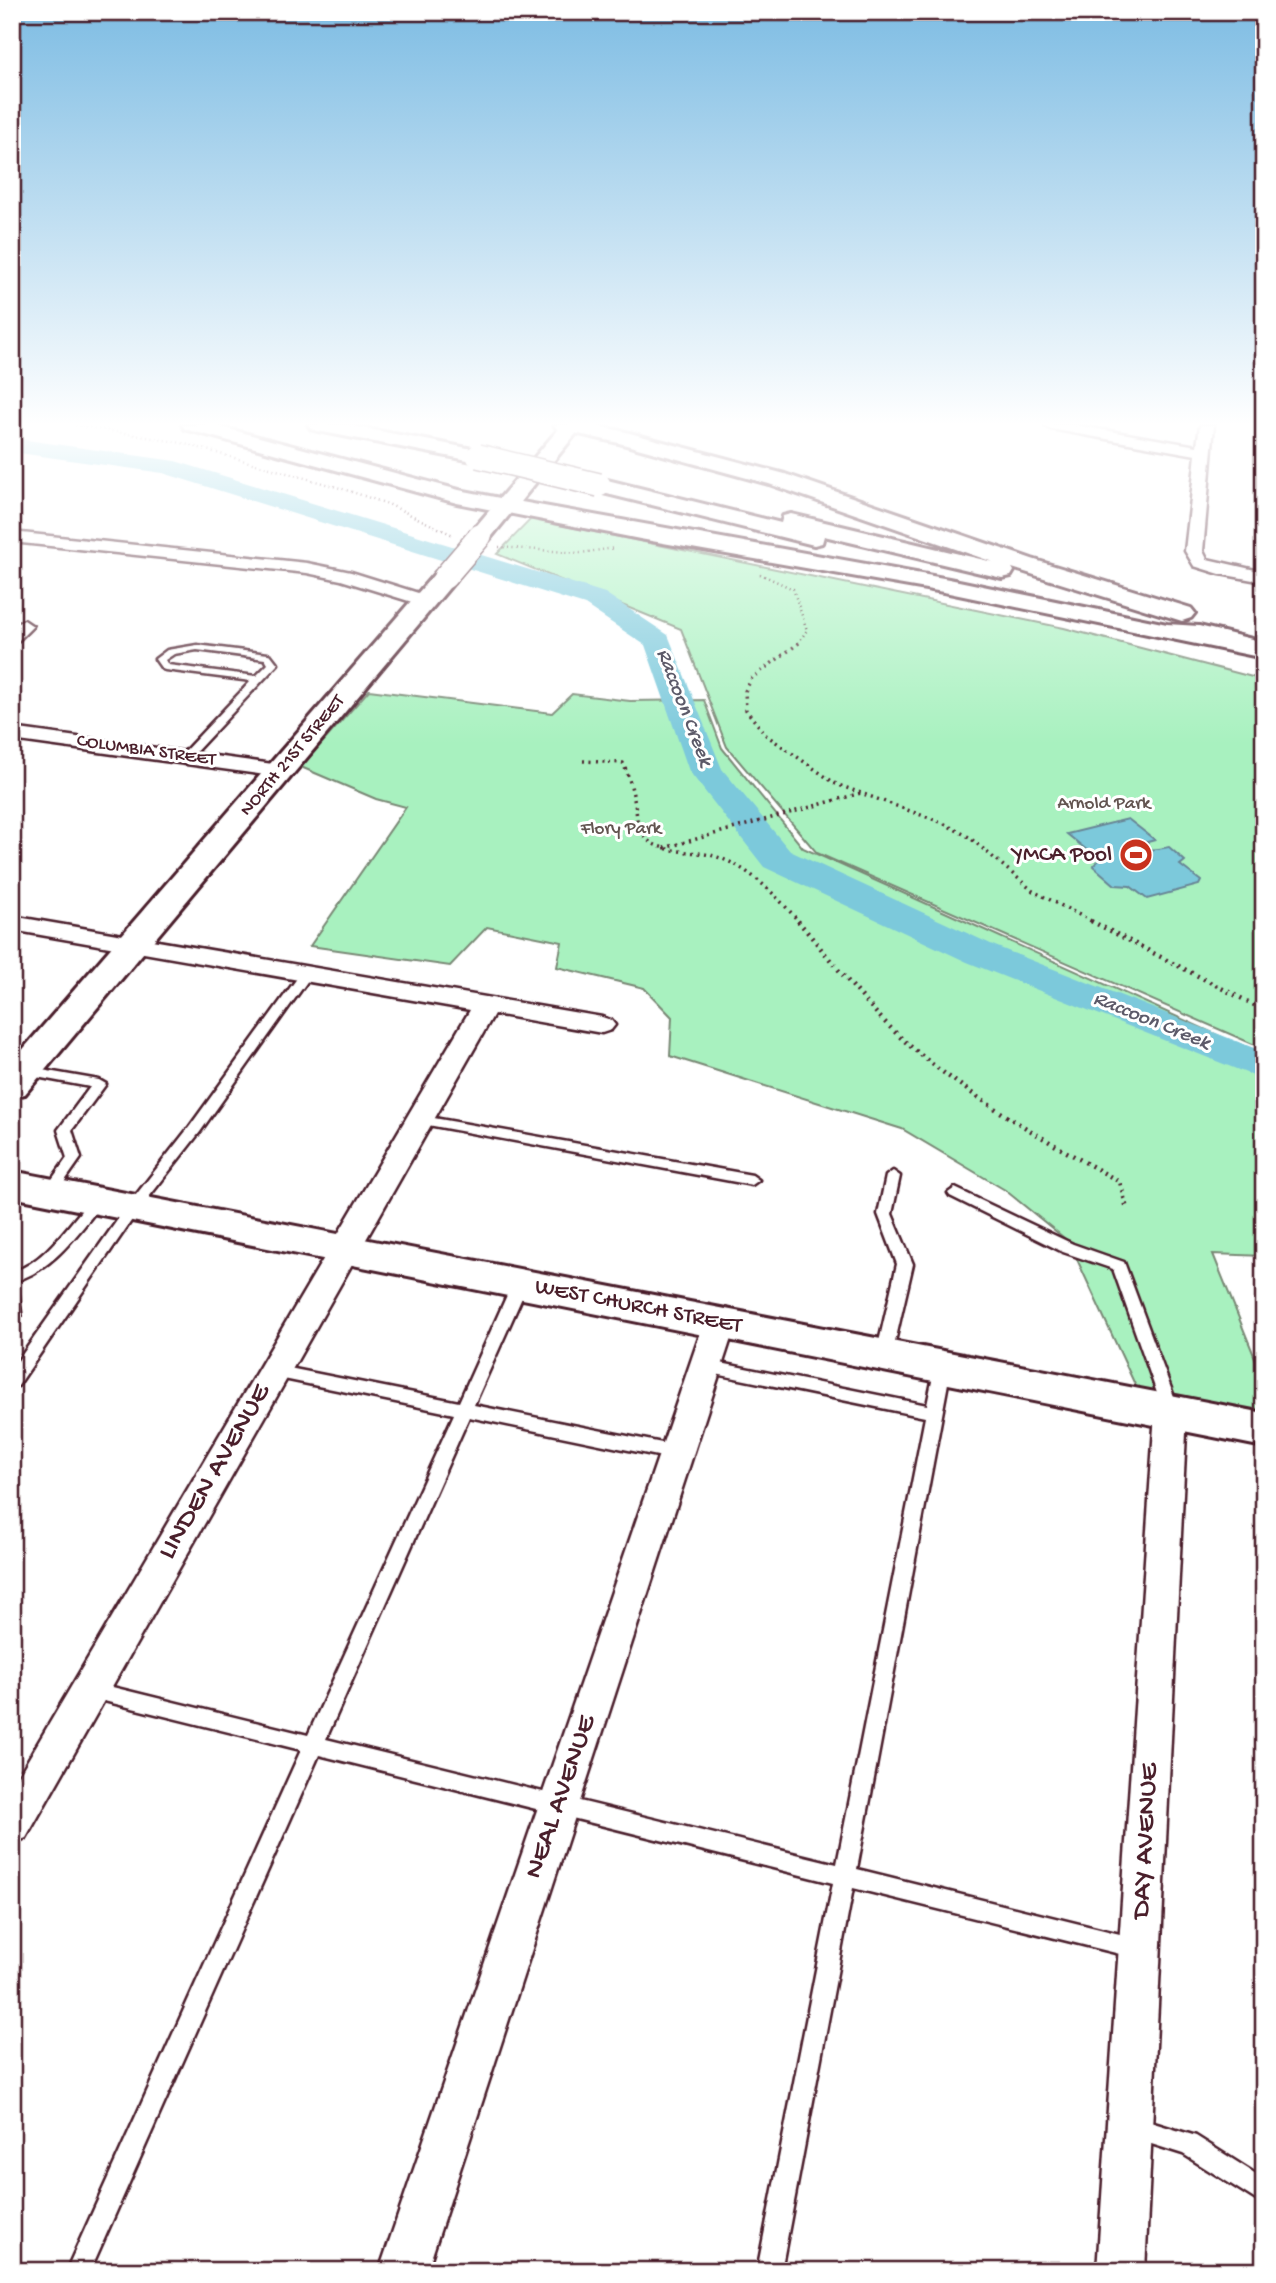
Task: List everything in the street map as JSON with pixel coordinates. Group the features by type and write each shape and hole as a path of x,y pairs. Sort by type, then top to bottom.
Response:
{"main road":[{"name":"NORTH 21ST STREET","path":"19,1078 485,532"},
{"path":"638,532 949,586 1167,632 1223,640"},
{"path":"802,532 1264,650"},
{"path":"825,532 1264,634"},
{"path":"929,532 1093,587 1157,603 1191,616"},
{"name":"WEST CHURCH STREET","path":"31,1188 1264,1430"}],"street":[{"path":"1196,532 1194,551 1200,562 1264,578"},
{"path":"12,537 307,568 345,576 425,601"},
{"name":"COLUMBIA STREET","path":"12,734 280,771"},
{"path":"12,923 602,1025"},
{"name":"LINDEN AVENUE","path":"12,1825 417,1119 486,1005"},
{"name":"NEAL AVENUE","path":"402,2271 720,1323"},
{"name":"DAY AVENUE","path":"1121,2271 1171,1412"}],"lane":[{"path":"186,756 259,679 273,664 268,657 186,646 169,651 160,659 165,667 259,679"},
{"path":"12,1278 20,1276 48,1256 115,1204 195,1129 307,973"},
{"path":"19,1078 99,1084 65,1130 74,1158 31,1188"},
{"path":"417,1119 752,1180"},
{"path":"884,1355 905,1264 885,1214 893,1176"},
{"path":"955,1193 1068,1248 1119,1266 1171,1412"},
{"path":"12,1381 115,1204"},
{"path":"78,2271 520,1284"},
{"path":"706,1366 934,1413"},
{"path":"769,2271 943,1367"},
{"path":"273,1370 677,1453"},
{"path":"90,1689 1140,1949"},
{"path":"1129,2126 1188,2144 1264,2193"}],"path":[{"path":"458,532 479,540 580,553 623,547"},
{"path":"756,572 793,589 807,630 801,642 752,678 745,691 746,710 766,735 836,784 943,823 969,837 1033,891 1264,1010"},
{"path":"583,761 623,763 631,782 640,831 650,841 663,848 711,855 738,867 776,896 843,975 906,1043 939,1070 1025,1129 1120,1182 1127,1209"},
{"path":"663,848 861,793"}],"green space":[{"name":"Arnold Park","path":"519,532 592,532 1064,628 1264,680 1264,1049 817,853 727,747 681,629 497,554"},
{"name":"Flory Park","path":"369,690 552,713 572,694 630,701 704,700 722,748 803,848 1264,1056 1264,1256 1213,1254 1264,1380 1264,1413 1137,1389 1069,1242 1005,1190 902,1129 670,1056 672,1017 644,988 557,967 562,942 487,927 450,966 310,946 406,807 376,799 301,767"}],"water":[{"name":"YMCA Pool","path":"1128,819 1155,840 1136,845 1148,849 1169,847 1185,861 1180,865 1201,881 1199,885 1147,899 1130,886 1115,885 1093,866 1099,860 1067,834"}],"building":[{"path":"12,1268 18,1298 12,1300"}],"waterway":[{"name":"Raccoon Creek","path":"377,532 595,599 658,641 706,771 777,859 981,954 1264,1067"}],"place":[{"name":"YMCA Pool","path":"1136,855"}]}
